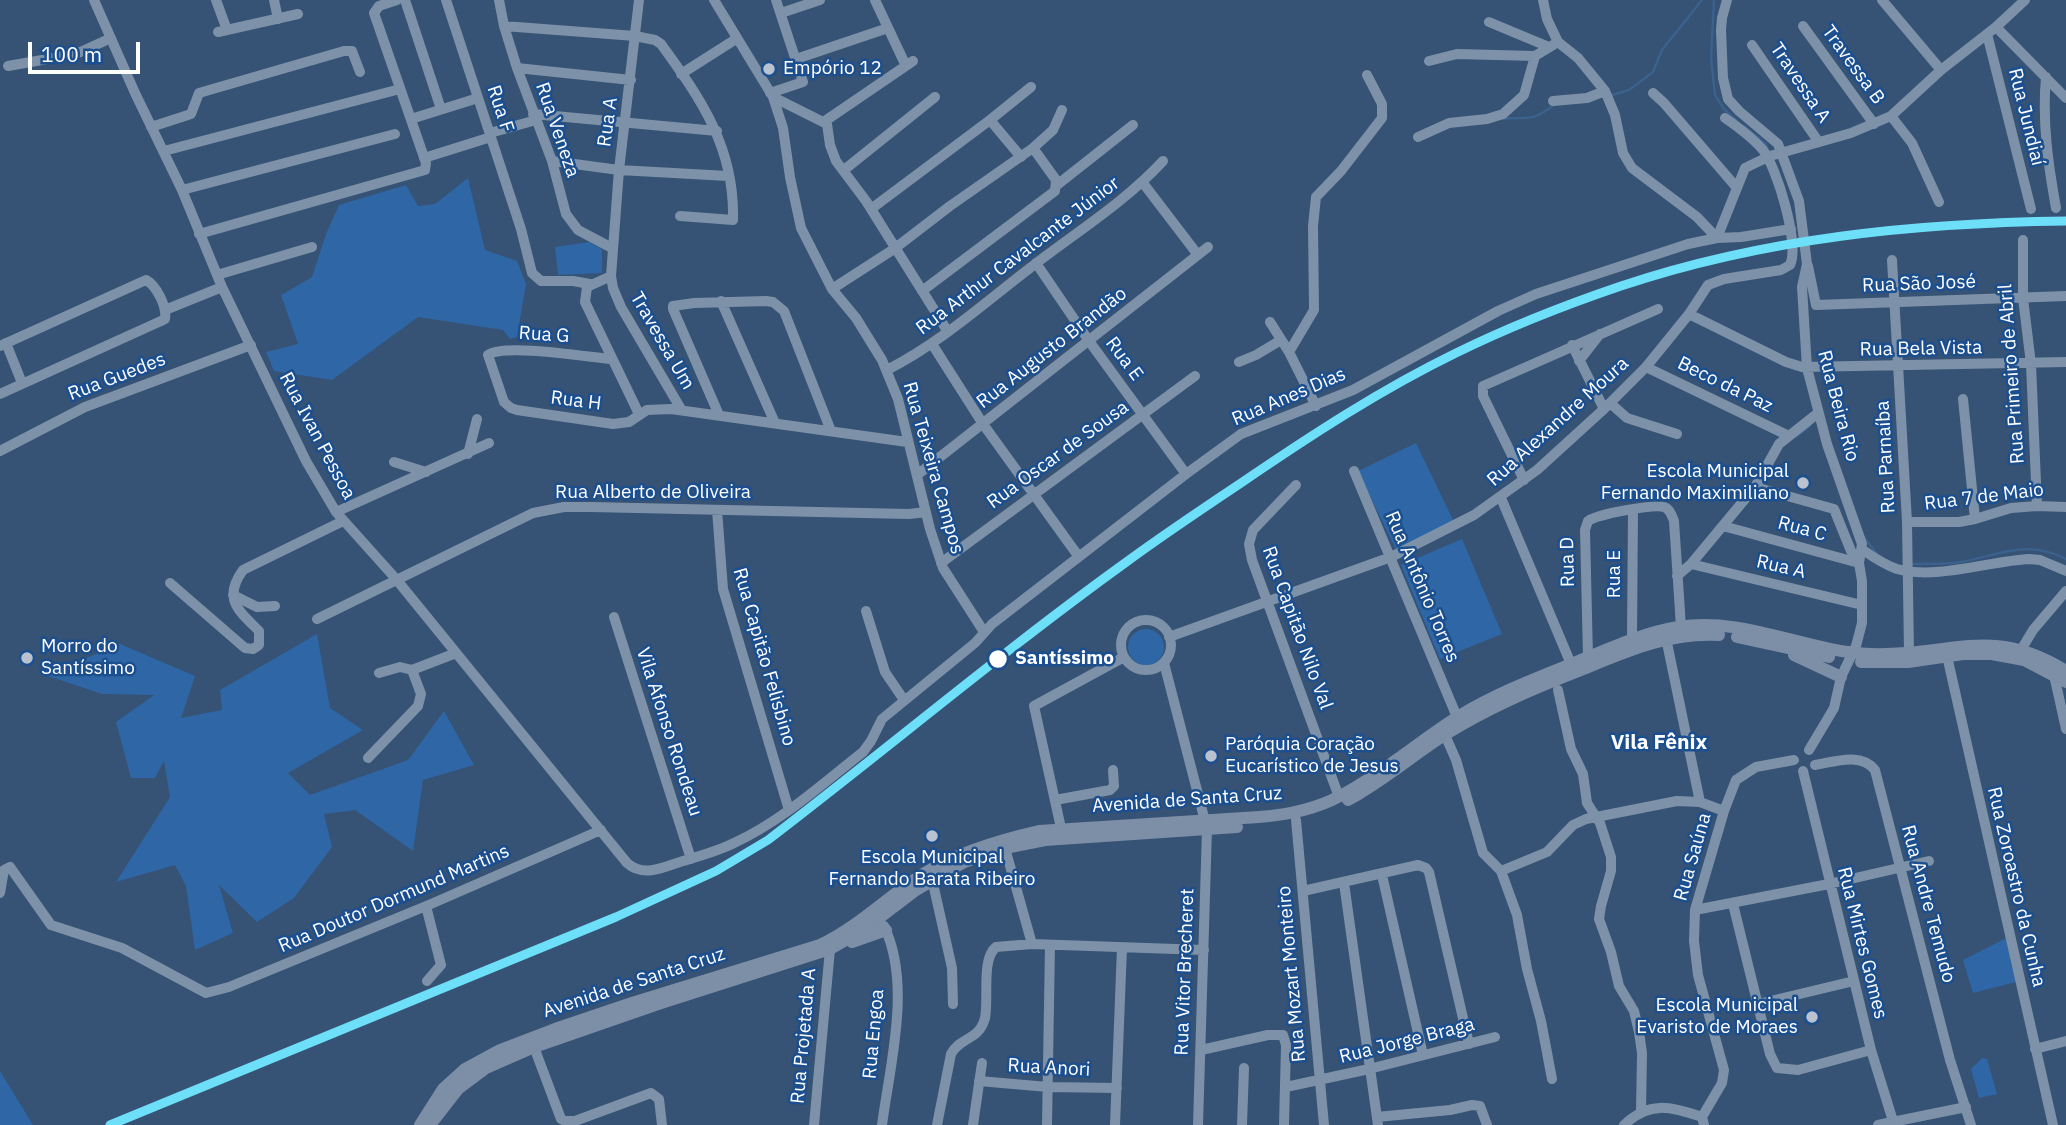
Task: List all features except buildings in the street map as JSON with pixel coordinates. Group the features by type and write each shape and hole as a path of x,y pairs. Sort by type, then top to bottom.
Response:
{"main road":[{"name":"Avenida de Santa Cruz","path":"430,1125 447,1101 473,1076 497,1062 658,1004 834,947 879,920 932,879 964,862 1005,848 1063,838 1277,816 1339,797 1457,717 1512,688 1632,639 1681,626 1727,627 1850,657 1986,644 2021,650 2060,673 2066,682"},
{"name":"Avenida de Santa Cruz","path":"420,1125 443,1089 465,1069 492,1054 555,1029 820,945 879,920 922,875 965,853 1012,837 1062,828 1273,825 1319,813 1366,791 1445,735 1493,706 1667,638 1698,634 1717,635 1885,663 1980,653 2009,656 2060,673"},
{"path":"1775,646 1841,677"}],"street":[{"name":"Rua Ivan Pessoa","path":"94,0 182,190 222,287 306,461 336,512 396,579 627,863"},
{"path":"216,0 222,31 298,14"},
{"path":"274,0 278,19"},
{"path":"199,234 425,170 425,158 375,16 375,10 379,6 397,0"},
{"path":"405,0 440,109"},
{"name":"Rua F","path":"446,0 535,278 541,281 590,284"},
{"name":"Rua Veneza","path":"499,0 517,68 552,161 566,214 571,223 585,234 612,248"},
{"name":"Rua A","path":"612,248 639,0"},
{"path":"772,95 803,82 776,0"},
{"path":"781,13 820,0"},
{"path":"824,121 909,63 875,0"},
{"path":"1543,0 1553,44"},
{"name":"Rua Beira Rio","path":"1727,0 1721,30 1723,78 1728,99 1773,138 1775,155 1799,201 1807,264 1802,287 1818,413 1863,550"},
{"path":"1882,0 1941,70"},
{"path":"1489,23 1553,44 1578,58 1608,95 1623,153 1632,168 1697,217 1717,238 1745,168 1775,155 1851,133 1891,116 2025,0"},
{"name":"Rua Teixeira Campos","path":"718,3 736,39 772,95 783,128 801,228 832,289 871,340 887,370 898,399 907,442 941,563 984,632"},
{"path":"504,26 635,36 661,44 717,131 728,176 733,220 680,216"},
{"name":"Travessa B","path":"1803,26 1874,124"},
{"path":"1996,27 2066,98"},
{"path":"796,59 888,28"},
{"name":"Rua Jundiaí","path":"1987,34 2031,209"},
{"path":"8,66 76,54 111,38"},
{"path":"681,74 736,39"},
{"path":"1429,61 1457,54 1535,56 1553,44"},
{"name":"Travessa A","path":"1752,45 1818,141"},
{"path":"151,127 191,114 199,93 344,51 352,51 360,72"},
{"path":"1418,136 1449,123 1487,119 1508,111 1524,95 1535,56"},
{"path":"517,68 631,80"},
{"path":"1289,352 1314,310 1313,226 1316,197 1341,171 1382,118 1382,104 1367,75"},
{"path":"2046,77 2043,108 2045,147 2056,208"},
{"path":"871,209 1031,87"},
{"path":"164,151 400,89"},
{"path":"1653,93 1737,188"},
{"path":"772,95 824,121 828,127 832,153 871,209 948,332"},
{"path":"1553,102 1608,95"},
{"path":"844,170 934,97"},
{"path":"411,119 478,98"},
{"path":"832,289 894,249 1021,157 1053,130 1062,110"},
{"path":"1891,116 1912,144 1939,202"},
{"path":"425,158 535,117 717,131"},
{"path":"1725,118 1775,155 1791,229"},
{"path":"990,120 1021,157"},
{"path":"922,291 1055,191 1057,185 1133,125"},
{"path":"182,190 395,134"},
{"path":"1032,148 1053,174 1057,185"},
{"path":"552,161 619,170 728,176"},
{"name":"Rua Arthur Cavalcante Júnior","path":"887,370 948,332 1143,183 1163,161"},
{"path":"1143,183 1198,255"},
{"name":"Rua Anes Dias","path":"627,863 635,870 650,871 691,859 737,842 789,810 863,752 878,723 975,643 984,632 1241,434 1353,390 1528,297 1655,254 1717,238 1791,229"},
{"name":"Rua Alexandre Moura","path":"1170,637 1391,557 1474,515 1501,498 1607,406 1646,366 1711,283 1787,267 1792,262 1794,253 1791,229"},
{"name":"Rua Primeiro de Abril","path":"2023,240 2023,298 2031,364 2037,506"},
{"path":"218,275 312,247"},
{"name":"Rua Augusto Brandão","path":"916,475 1209,247"},
{"name":"Travessa Um","path":"612,248 612,288 681,410"},
{"name":"Rua Parnaíba","path":"1892,260 1907,522 1909,653"},
{"name":"Rua E","path":"1037,263 1089,341 1186,474"},
{"name":"Rua São José","path":"1807,264 1816,305 2066,296"},
{"path":"611,275 590,284 585,302 639,414"},
{"path":"0,394 161,321 166,316 165,310 154,285 142,281 3,345 22,383"},
{"path":"165,310 222,287"},
{"path":"721,301 775,423"},
{"path":"719,415 673,309 679,304 766,301 773,302 784,311 831,431"},
{"path":"1524,480 1483,397 1482,387 1658,309"},
{"name":"Rua Bela Vista","path":"1689,314 1786,362 1812,368 2066,362"},
{"path":"1270,322 1289,352 1316,406"},
{"path":"1579,361 1602,332"},
{"path":"1239,362 1281,340"},
{"path":"932,344 983,424 1079,557"},
{"name":"Rua Guedes","path":"0,451 85,407 251,345"},
{"path":"1572,345 1607,406 1627,418 1677,434"},
{"name":"Rua G","path":"507,406 490,363 490,352 538,351 611,359"},
{"name":"Beco da Paz","path":"1646,366 1789,436"},
{"name":"Rua Oscar de Sousa","path":"941,563 1195,376"},
{"path":"1963,399 1975,519"},
{"name":"Rua H","path":"507,406 525,412 599,423 624,423 647,410 658,408 681,410 907,442"},
{"path":"1681,626 1677,576 1691,564 1755,487 1773,452 1818,413"},
{"path":"468,454 478,419"},
{"path":"336,512 489,443"},
{"path":"394,462 426,472"},
{"name":"Rua Antônio Torres","path":"1354,471 1457,717"},
{"name":"Rua Capitão Nilo Val","path":"1296,485 1253,530 1250,537 1252,561 1339,797"},
{"path":"1755,487 1833,509 1859,563 1862,623 1841,677 1828,722 1809,750 1800,751 1794,760 1797,768 1802,771 1815,765 1815,756 1809,750"},
{"path":"1501,498 1571,664"},
{"name":"Rua Alberto de Oliveira","path":"317,619 517,520 548,509 591,507 909,514 926,512"},
{"name":"Rua D","path":"1588,657 1586,524 1596,516 1633,509 1665,507 1674,521 1677,576"},
{"name":"Rua 7 de Maio","path":"1907,522 1975,519 2011,508 2066,507"},
{"name":"Rua E","path":"1632,639 1633,509"},
{"name":"Rua Capitão Felisbino","path":"718,510 723,589 789,810"},
{"path":"170,583 245,648 253,649 259,645 259,632 239,611 233,595 239,575 249,565 343,522"},
{"name":"Rua C","path":"1723,526 1859,563"},
{"path":"1859,563 1863,550 1895,568 1908,566 1959,570 2029,559 2053,564 2066,571"},
{"name":"Rua A","path":"1691,564 1862,604"},
{"path":"2021,650 2033,630 2066,591"},
{"path":"233,595 257,607 275,606"},
{"path":"866,611 885,672 904,700"},
{"name":"Vila Afonso Rondeau","path":"614,617 691,859"},
{"path":"1152,621 1160,624 1170,637 1170,650 1164,663 1157,668 1141,670 1133,667 1120,647 1121,639 1129,626 1136,622 1152,621"},
{"path":"1667,638 1700,802"},
{"path":"379,673 400,667 412,670 456,653"},
{"name":"Rua Zoroastro da Cunha","path":"1947,656 2053,1125"},
{"path":"1062,828 1034,706 1124,657"},
{"name":"Rua Vitor Brecheret","path":"1164,663 1206,825 1198,1125"},
{"path":"368,758 418,706 421,694 412,670"},
{"path":"2060,673 2066,729"},
{"path":"1558,690 1571,749 1583,774 1587,803 1599,817 1612,864 1599,919 1619,986 1633,1011 1639,1032 1642,1053 1641,1111"},
{"path":"1445,735 1456,760 1483,853 1501,871 1520,925 1527,970 1552,1079"},
{"name":"Rua Andre Temudo","path":"1815,765 1856,759 1871,765 1877,778 1950,1060 1971,1125"},
{"name":"Rua Saúna","path":"1700,1121 1722,1083 1724,1070 1698,975 1694,941 1695,910 1732,788 1744,774 1756,767 1794,760"},
{"path":"1055,800 1110,790 1114,786 1113,771"},
{"name":"Rua Mirtes Gomes","path":"1802,771 1871,1050 1893,1122"},
{"path":"1501,871 1546,852 1573,825 1599,817 1663,803 1700,802 1724,811"},
{"name":"Rua Mozart Monteiro","path":"1296,820 1324,1125"},
{"name":"Rua Doutor Dormund Martins","path":"0,893 4,870 10,867 51,925 142,957 198,991 206,993 219,991 426,906 601,830"},
{"path":"1005,848 1031,944"},
{"path":"1695,910 1829,884 1929,860"},
{"path":"1303,891 1418,865 1424,866 1429,872 1469,1044"},
{"path":"1382,875 1423,1055"},
{"path":"932,879 952,968 953,1004"},
{"path":"1344,883 1377,1121 1472,1105 1480,1106 1487,1125"},
{"path":"1732,904 1770,1055 1777,1068 1798,1070 1871,1050"},
{"path":"426,906 441,965 428,981"},
{"name":"Rua Engoa","path":"879,920 892,947 898,994 882,1125"},
{"path":"937,1125 951,1054 958,1045 975,1035 982,1027 987,1004 988,957 991,951 1002,945 1031,944 1203,950"},
{"path":"1047,1125 1050,945"},
{"name":"Rua Projetada A","path":"814,1125 834,947"},
{"path":"1115,1125 1122,948"},
{"path":"1758,1004 1854,982"},
{"path":"1201,1050 1276,1034 1285,1037 1284,1125"},
{"name":"Rua Jorge Braga","path":"1286,1087 1495,1037"},
{"path":"2035,1049 2066,1041"},
{"path":"534,1047 558,1112 565,1121 583,1118 651,1093 659,1099 662,1125"},
{"name":"Rua Anori","path":"973,1125 982,1063"},
{"path":"1242,1125 1244,1068"},
{"name":"Rua Anori","path":"979,1082 1116,1088"},
{"path":"1878,1125 1907,1122 1966,1107"},
{"path":"1624,1125 1641,1111 1672,1108 1700,1121"}],"shaded area":[{"path":"468,178 485,250 517,261 526,284 517,337 510,339 503,330 418,317 332,380 274,371 266,352 298,344 281,295 312,277 339,205 406,185 418,206 435,204"},
{"path":"589,242 602,249 602,273 558,275 555,247"},
{"path":"1416,443 1454,522 1396,550 1358,471"},
{"path":"1462,539 1502,634 1440,659 1401,565"},
{"path":"1146,629 1159,634 1164,647 1159,660 1146,665 1133,660 1128,647 1133,634"},
{"path":"317,634 330,708 363,730 288,773 310,795 408,760 444,711 474,765 423,780 413,851 355,810 324,814 332,847 294,898 257,922 219,885 233,933 195,950 186,886 175,865 116,882 170,797 164,761 155,778 131,778 116,722 154,695 102,694 45,675 120,644 195,676 181,718 222,710 220,690"},
{"path":"2006,938 2016,982 1973,993 1963,960"},
{"path":"1982,1058 1987,1059 1997,1094 1979,1098 1971,1069"},
{"path":"0,1071 33,1125 0,1125"}],"waterway":[{"path":"1612,95 1629,90 1653,72 1662,50 1702,0"},
{"path":"1714,0 1711,58 1715,95 1724,109 1736,120"},
{"path":"1502,119 1534,117 1554,105"},
{"path":"1744,126 1766,144 1768,151"},
{"path":"1797,436 1810,426"},
{"path":"1864,537 1877,554"},
{"path":"1912,564 1955,563 2026,549 2052,553 2066,559"}],"transit line":[{"path":"110,1125 616,917 716,871 768,840 1034,631 1168,532 1346,414 1400,382 1476,343 1621,286 1730,256 1841,236 1897,230 2066,221"}],"place":[{"name":"Empório 12","path":"769,69"},
{"name":"Escola Municipal Fernando Maximiliano","path":"1803,483"},
{"name":"Morro do Santíssimo","path":"27,658"},
{"name":"Santíssimo","path":"998,659"},
{"name":"Paróquia Coração Eucarístico de Jesus","path":"1211,756"},
{"name":"Escola Municipal Fernando Barata Ribeiro","path":"932,836"},
{"name":"Escola Municipal Evaristo de Moraes","path":"1812,1017"}],"district":[{"name":"Vila Fênix","path":"1659,743"}]}
